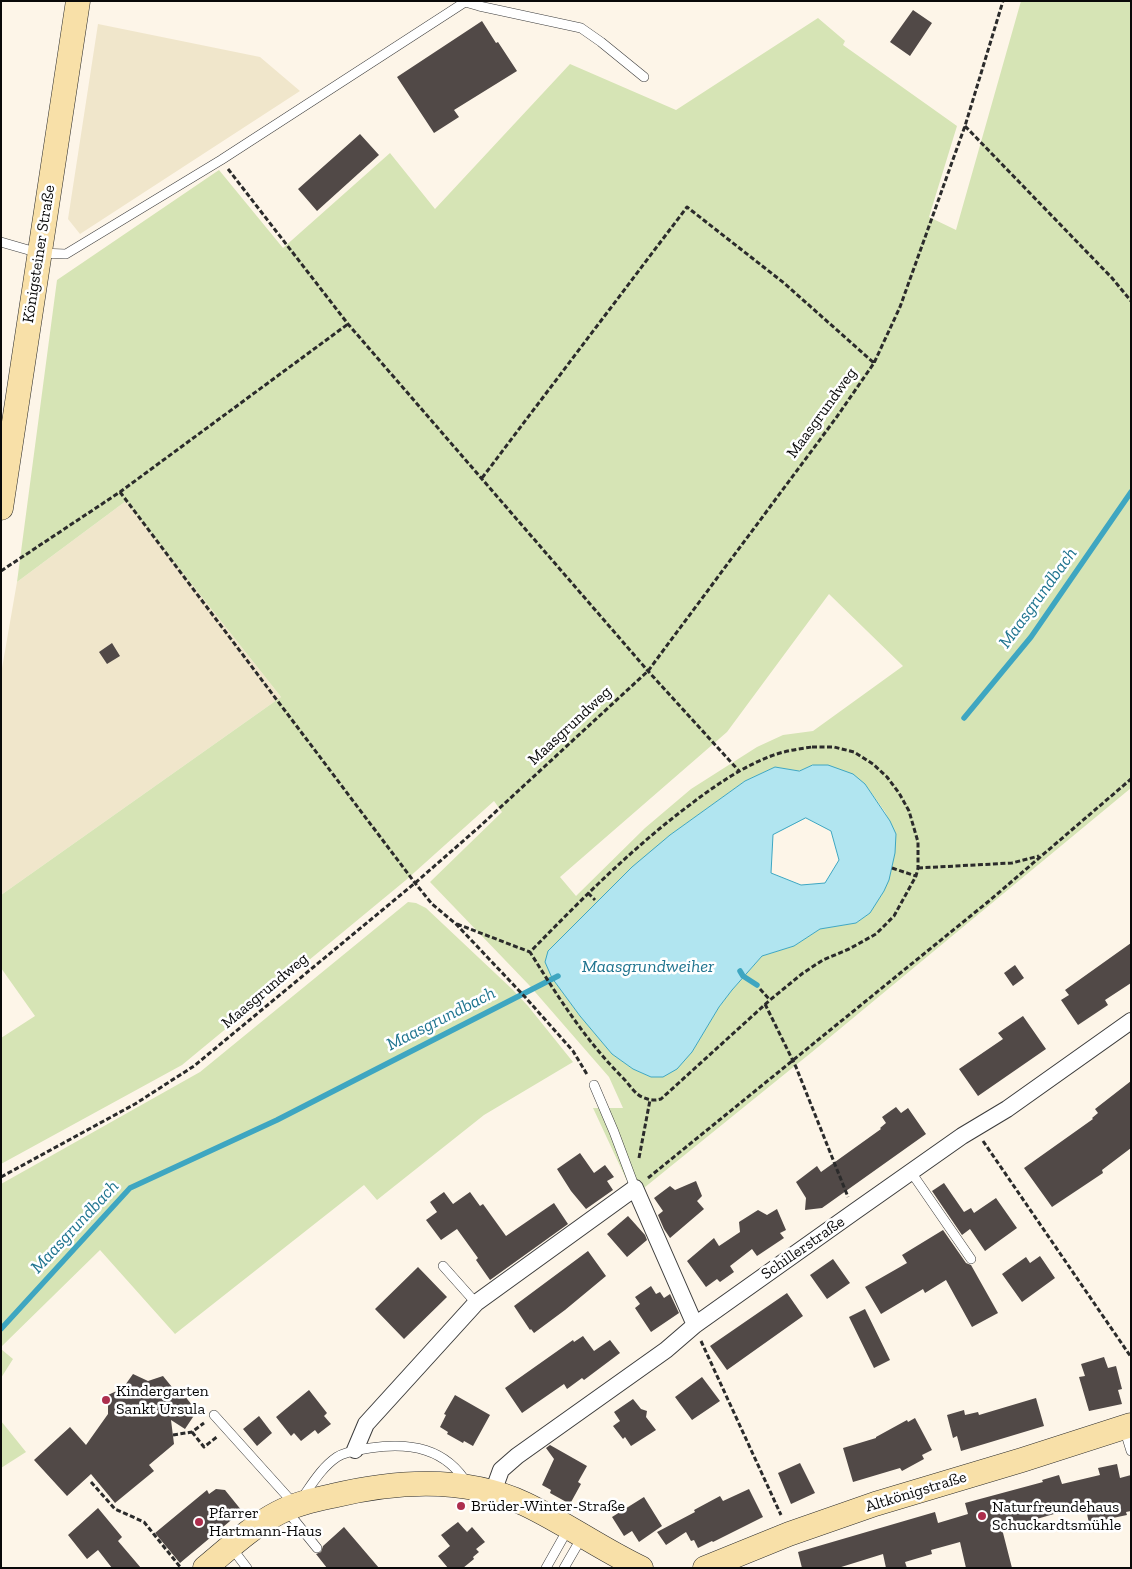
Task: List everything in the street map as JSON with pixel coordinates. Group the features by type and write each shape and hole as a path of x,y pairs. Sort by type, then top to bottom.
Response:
{"street":[{"name":"Königsteiner Straße","path":"1,508 78,1"},
{"name":"Schillerstraße","path":"481,1490 517,1456 666,1350 695,1325 962,1136 1007,1110 1131,1021"},
{"path":"355,1450 366,1424 476,1303 635,1188 695,1325"},
{"name":"Altkönigstraße","path":"705,1568 789,1534 875,1504 1127,1427"},
{"path":"205,1568 261,1523 292,1506 387,1485 439,1484 481,1490 524,1504 641,1568"}],"lane":[{"path":"1,242 39,253 66,254 221,160 466,2 581,28 644,77"},
{"path":"594,1085 635,1188"},
{"path":"911,1172 971,1259"},
{"path":"443,1266 476,1303"},
{"path":"214,1415 292,1506 317,1548"},
{"path":"1127,1427 1131,1450"},
{"path":"292,1506 338,1456 355,1450 395,1445 414,1446 431,1451 442,1457 481,1490"},
{"path":"546,1568 575,1532"},
{"path":"564,1568 575,1532"},
{"path":"230,1547 247,1568"}],"path":[{"name":"Maasgrundweg","path":"1,1177 135,1104 194,1066 415,884 648,671 836,418 874,362 900,307 965,126 1003,1"},
{"path":"965,126 1112,278 1131,301"},
{"path":"221,160 348,324 648,671 738,771"},
{"path":"482,478 687,207 784,283 874,362"},
{"path":"1,571 120,492 348,324"},
{"path":"120,492 415,884 432,904 456,924 526,998 573,1051 594,1085"},
{"path":"456,924 530,952 550,987 604,1059 640,1096 650,1100 661,1099 770,1000 823,960 849,949 876,934 894,916 916,876 918,868 918,842 909,811 887,777 873,764 854,752 834,747 812,746 792,749 771,756 738,771 660,827 588,894 530,952"},
{"path":"635,1188 990,901 1131,779"},
{"path":"918,868 1012,863 1042,855"},
{"path":"892,868 916,876"},
{"path":"588,894 595,900"},
{"path":"760,989 770,1000"},
{"path":"765,1004 793,1061 854,1212"},
{"path":"635,1188 650,1100"},
{"path":"975,1128 1131,1357"},
{"path":"695,1325 789,1534"},
{"path":"173,1435 192,1432 214,1415"},
{"path":"192,1432 204,1448"},
{"path":"92,1482 115,1508 144,1522 181,1568"}],"shaded area":[{"path":"98,24 260,57 300,91 80,234 68,219"},
{"path":"126,501 281,697 1,895 1,674 17,582"}],"green space":[{"path":"1021,1 1131,1 1131,788 812,1052 634,1196 593,1108 623,1108 609,1077 529,985 430,882 502,812 494,801 406,880 182,1065 1,1164 1,1038 35,1016 1,968 1,895 281,697 126,501 17,582 57,280 219,170 283,248 390,153 435,209 570,64 676,110 818,18 845,41 843,45 957,126 929,217 956,230","holes":["829,594 903,666 813,731 783,735 757,747 691,789 645,828 576,896 560,877 727,732","813,765 865,784 885,812 896,834 892,868 884,891 870,913 856,923 820,929 794,946 762,956 719,1007 692,1052 651,1077 633,1069 612,1054 580,1016 552,978 545,961 670,835 745,781 775,767 799,771"]},
{"path":"408,902 416,903 426,908 513,990 573,1062 484,1115 377,1200 364,1185 175,1334 100,1250 1,1347 1,1184 200,1072"},
{"path":"1,1349 13,1359 1,1378"},
{"path":"1,1421 26,1452 1,1468"}],"water":[{"name":"Maasgrundweiher","path":"813,765 828,765 853,774 865,784 890,821 896,834 895,853 889,880 884,891 870,913 856,923 820,929 794,946 762,956 719,1007 692,1052 677,1069 663,1077 651,1077 633,1069 612,1054 580,1016 552,978 545,962 548,951 632,867 670,835 745,781 775,767 799,771","holes":["806,818 831,831 839,860 825,883 801,885 771,873 773,835"]}],"building":[{"path":"913,10 932,23 910,56 890,42"},
{"path":"482,21 517,71 454,110 459,117 434,133 397,77"},
{"path":"360,134 379,155 317,211 298,189"},
{"path":"112,643 120,656 107,664 99,652"},
{"path":"1131,943 1131,983 1105,1000 1108,1005 1078,1025 1061,1000 1069,995 1065,990"},
{"path":"1015,965 1024,978 1013,986 1004,973"},
{"path":"1023,1016 1046,1049 978,1096 959,1069 1003,1039 998,1033"},
{"path":"1131,1081 1131,1148 1102,1170 1103,1173 1052,1207 1024,1168 1093,1119 1098,1113 1095,1109"},
{"path":"896,1107 901,1113 908,1108 926,1134 822,1208 805,1210 806,1198 796,1182 817,1166 821,1172 881,1129 886,1123 882,1117"},
{"path":"580,1153 594,1173 605,1165 614,1177 607,1181 613,1190 586,1209 571,1191 557,1169"},
{"path":"696,1181 702,1196 697,1201 704,1209 670,1238 658,1215 663,1211 654,1198 670,1186 675,1190"},
{"path":"944,1183 964,1212 971,1208 974,1213 996,1198 1017,1228 985,1251 970,1229 962,1235 932,1191"},
{"path":"444,1192 453,1204 470,1192 480,1206 483,1204 506,1236 554,1203 568,1224 490,1280 476,1260 478,1258 457,1229 441,1240 426,1220 437,1212 430,1202"},
{"path":"777,1209 786,1230 780,1233 784,1238 757,1256 752,1249 730,1266 734,1272 720,1282 717,1279 706,1287 687,1261 714,1238 719,1246 740,1232 739,1222 758,1210 767,1215"},
{"path":"628,1216 645,1235 647,1240 627,1257 607,1234"},
{"path":"943,1230 966,1263 971,1265 998,1313 972,1327 946,1280 925,1293 923,1289 881,1314 865,1287 907,1263 902,1255"},
{"path":"588,1251 606,1276 534,1333 514,1306"},
{"path":"1040,1256 1055,1278 1022,1302 1002,1274 1026,1257 1030,1263"},
{"path":"833,1259 850,1283 827,1299 810,1275"},
{"path":"418,1267 447,1297 404,1339 375,1309"},
{"path":"651,1286 656,1294 660,1292 664,1298 670,1294 679,1313 651,1332 635,1308 640,1304 635,1297"},
{"path":"787,1293 803,1316 727,1370 710,1346"},
{"path":"865,1309 890,1360 874,1368 849,1317"},
{"path":"583,1336 594,1351 610,1340 620,1353 584,1380 582,1378 567,1389 564,1384 522,1413 505,1388 573,1340 574,1342"},
{"path":"1104,1357 1108,1368 1116,1366 1122,1389 1118,1390 1122,1404 1089,1411 1079,1377 1085,1376 1081,1364"},
{"path":"133,1374 148,1381 163,1376 180,1397 184,1395 192,1405 189,1407 195,1414 185,1429 171,1420 174,1444 149,1465 154,1471 115,1503 91,1474 67,1496 34,1460 70,1427 86,1445 108,1414 108,1395 123,1388"},
{"path":"702,1377 720,1401 692,1420 675,1397"},
{"path":"309,1390 327,1413 324,1416 331,1424 318,1434 315,1430 301,1441 294,1433 291,1436 276,1417"},
{"path":"455,1395 490,1415 473,1446 447,1434 448,1432 440,1427 446,1415 444,1414"},
{"path":"1036,1398 1044,1426 961,1451 957,1436 953,1438 947,1415 964,1410 965,1415 978,1412 979,1415"},
{"path":"633,1399 641,1409 647,1411 646,1417 656,1430 631,1446 625,1437 623,1439 613,1426 620,1421 614,1412"},
{"path":"259,1416 272,1433 257,1446 243,1429"},
{"path":"915,1418 932,1450 922,1455 924,1459 902,1471 900,1468 853,1482 843,1448 876,1438 907,1420 908,1422"},
{"path":"550,1445 587,1466 578,1482 581,1484 570,1504 550,1493 551,1490 542,1485 554,1459 546,1448"},
{"path":"800,1463 815,1493 791,1504 778,1473"},
{"path":"1117,1464 1120,1478 1131,1475 1131,1511 1126,1512 1127,1515 1089,1523 1085,1505 1002,1529 1012,1568 966,1568 960,1542 931,1550 932,1554 905,1562 907,1568 886,1568 883,1554 838,1568 802,1568 798,1552 935,1512 938,1523 968,1514 965,1503 1043,1482 1042,1480 1059,1475 1062,1484 1100,1475 1098,1468"},
{"name":"Pfarrer Hartmann-Haus","path":"216,1489 225,1490 242,1511 180,1563 155,1533 207,1490 209,1494"},
{"path":"749,1489 763,1517 713,1542 698,1548 694,1540 691,1541 686,1532 666,1545 657,1532 720,1496 723,1501"},
{"path":"644,1497 662,1526 639,1542 632,1531 624,1536 612,1517"},
{"path":"98,1508 122,1537 118,1541 141,1568 112,1568 98,1550 87,1559 68,1535"},
{"path":"458,1522 467,1532 472,1527 485,1542 476,1549 479,1552 473,1557 474,1559 463,1568 448,1568 438,1556 450,1546 441,1535"},
{"path":"344,1527 379,1568 327,1568 316,1554 321,1552 323,1546"}],"waterway":[{"name":"Maasgrundbach","path":"964,718 1031,637 1131,492"},
{"path":"740,971 743,976 757,985"},
{"name":"Maasgrundbach","path":"1,1329 130,1188 277,1120 558,976"}],"place":[{"name":"Kindergarten Sankt Ursula","path":"106,1400"},
{"name":"Brüder-Winter-Straße","path":"461,1506"},
{"name":"Naturfreundehaus Schuckardtsmühle","path":"982,1516"},
{"name":"Pfarrer Hartmann-Haus","path":"199,1522"}]}
